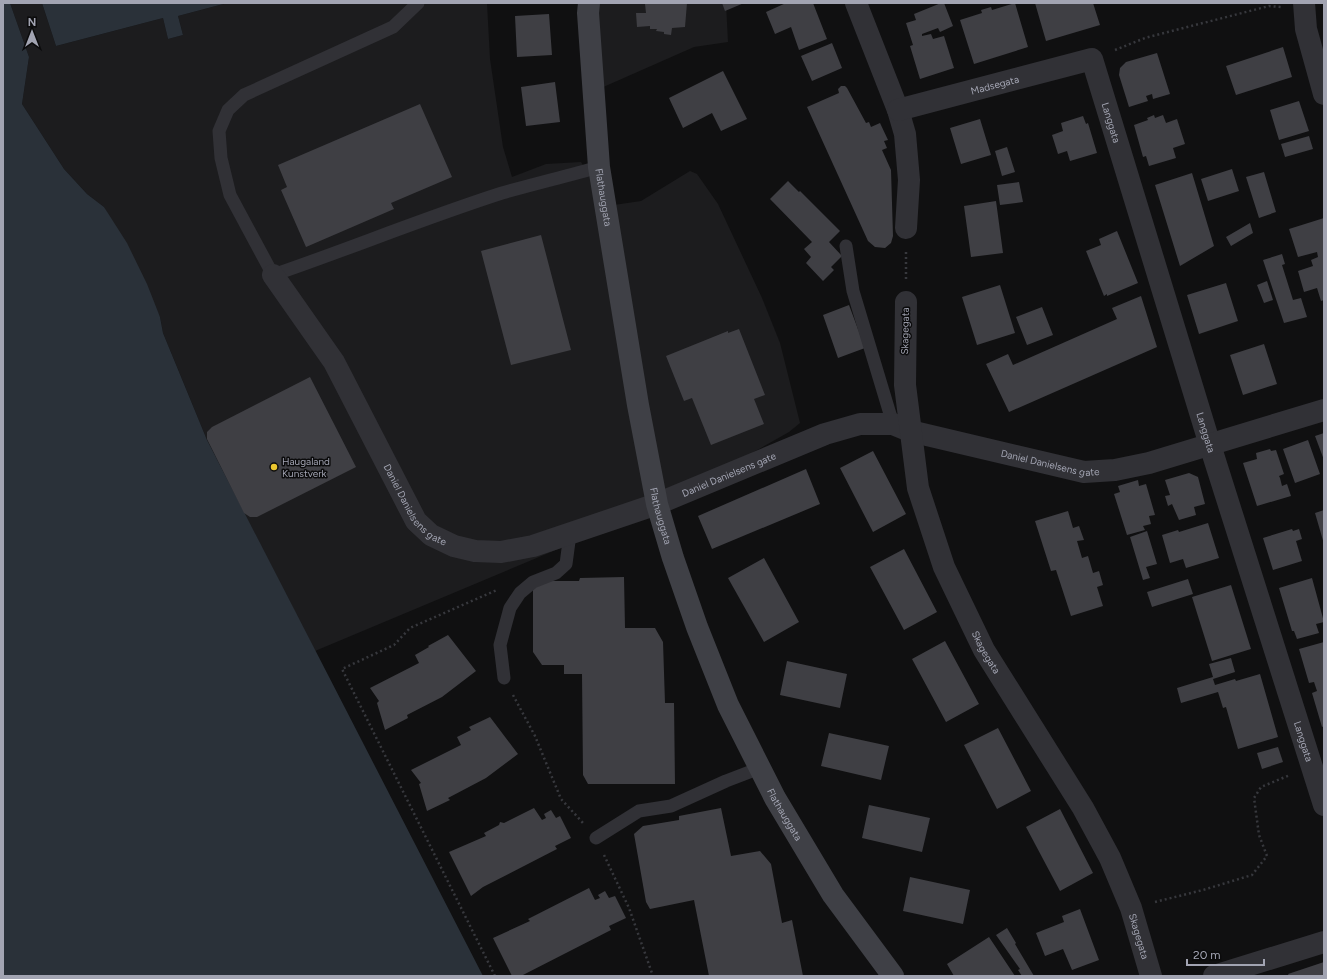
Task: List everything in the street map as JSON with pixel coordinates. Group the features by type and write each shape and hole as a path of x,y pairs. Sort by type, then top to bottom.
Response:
{"street":[{"name":"Flathauggata","path":"589,3 588,13 599,167 638,405 656,504 697,627 728,705 774,798 833,895 888,974"},
{"path":"856,3 898,110 905,134 909,180 906,228"},
{"path":"1304,6 1306,29 1324,94"},
{"name":"Madsegata","path":"898,110 1092,59"},
{"name":"Langgata","path":"1092,59 1210,445 1324,805"},
{"name":"Daniel Danielsens gate","path":"272,275 334,362 416,521 431,535 454,546 475,551 501,552 533,546 570,534 656,504 825,434 860,424 902,428 1084,472 1115,470 1149,463 1324,410"},
{"name":"Skagegata","path":"906,302 905,385 902,428 918,488 944,567 984,650 1083,808 1110,858 1131,908 1151,976"},
{"path":"1214,976 1324,942"}],"lane":[{"path":"418,3 392,27 244,95 228,110 219,131 221,158 230,195 272,275 317,260 415,223 496,196 599,167"},
{"path":"846,246 853,290 902,428"},
{"path":"504,678 500,645 510,608 520,593 533,582 556,573 566,564 570,534"},
{"path":"596,838 639,812 671,806 726,781 760,768"}],"path":[{"path":"1092,59 1144,38 1269,6 1304,6"},
{"path":"906,228 906,302"},
{"path":"495,976 342,669 394,645 410,628 494,591 533,582"},
{"path":"1131,908 1203,890 1252,875 1267,856 1259,835 1254,798 1261,787 1312,768"}],"shaded area":[{"path":"3,3 10,3 29,57 22,104 64,169 87,194 104,207 127,243 147,284 160,317 163,333 207,440 483,976 3,976"},
{"path":"10,3 42,3 56,46 163,18 168,39 183,35 178,16 227,3 487,3 490,59 503,147 512,177 546,164 581,162 607,206 641,201 690,171 697,174 718,204 762,298 780,343 800,423 789,432 651,510 315,651 207,440 163,333 160,317 104,207 87,194 64,169 22,104 29,57"},
{"path":"42,3 227,3 178,16 183,35 168,39 163,18 56,46"},
{"path":"584,3 726,3 728,42 694,47 592,92"}],"building":[{"path":"687,3 685,27 672,28 671,35 656,31 657,29 650,29 650,26 637,27 636,13 646,13 645,4"},
{"path":"722,3 744,3 725,11"},
{"path":"786,3 813,3 827,39 799,50 791,27 775,34 766,12"},
{"path":"944,3 953,26 940,32 938,28 922,34 922,36 931,34 933,39 944,36 954,68 920,79 910,46 913,45 906,23 916,20 914,14"},
{"path":"1015,3 1028,47 974,64 960,20 982,13 981,10 991,7 992,10"},
{"path":"1035,3 1093,3 1100,25 1046,41"},
{"path":"549,14 552,55 517,57 515,16"},
{"path":"832,43 842,68 812,81 801,56"},
{"path":"1283,47 1292,77 1236,95 1226,66"},
{"path":"1157,53 1170,94 1153,99 1152,94 1146,96 1148,101 1129,107 1119,75 1120,68 1126,62"},
{"path":"723,71 747,119 721,131 712,113 683,128 669,98"},
{"path":"555,82 560,122 526,126 521,87"},
{"path":"841,86 845,86 847,88 866,123 869,122 871,127 880,123 888,140 884,141 887,148 882,150 891,170 893,236 891,243 885,248 875,247 868,241 807,107 839,93 838,89"},
{"path":"1299,101 1309,131 1279,140 1270,110"},
{"path":"420,104 452,177 391,203 394,209 306,247 281,190 287,187 278,165"},
{"path":"1154,115 1155,118 1163,115 1166,123 1177,119 1185,144 1173,148 1176,158 1149,166 1146,156 1143,157 1134,125 1148,120 1147,118"},
{"path":"1083,116 1086,124 1088,123 1097,153 1070,161 1067,151 1058,154 1052,135 1063,131 1061,123"},
{"path":"980,119 991,155 961,164 950,128"},
{"path":"1309,136 1313,149 1285,157 1281,144"},
{"path":"1007,147 1015,172 1002,176 995,151"},
{"path":"1232,169 1239,191 1208,201 1201,179"},
{"path":"1264,172 1276,212 1259,218 1246,177"},
{"path":"1192,173 1214,246 1180,266 1155,185"},
{"path":"788,181 840,231 829,242 842,256 831,267 834,270 823,281 806,263 811,257 804,249 812,242 770,199"},
{"path":"1019,182 1023,202 1000,205 997,185"},
{"path":"996,201 1003,253 971,257 964,206"},
{"path":"1324,218 1324,300 1321,301 1317,288 1304,292 1298,271 1313,266 1311,260 1318,257 1317,252 1298,257 1289,229"},
{"path":"1250,223 1253,233 1231,246 1226,237"},
{"path":"1117,231 1138,283 1104,296 1086,251 1101,245 1099,239"},
{"path":"541,235 571,350 511,365 481,251"},
{"path":"1282,254 1285,264 1282,265 1293,300 1301,298 1307,317 1284,323 1263,260"},
{"path":"1267,281 1273,300 1264,303 1257,285"},
{"path":"1226,283 1238,321 1199,334 1187,295"},
{"path":"1000,285 1015,333 977,345 962,297"},
{"path":"1141,296 1157,347 1009,412 986,364 1008,354 1013,365 1117,319 1112,308"},
{"path":"849,305 865,348 838,358 823,315"},
{"path":"1042,307 1053,335 1027,345 1016,317"},
{"path":"739,329 765,395 754,399 764,424 711,445 692,398 684,401 666,356 728,331 728,333"},
{"path":"1264,344 1277,384 1243,395 1230,355"},
{"path":"310,377 356,467 257,517 250,517 244,513 207,439 207,432 212,427"},
{"path":"1324,433 1324,460 1315,436"},
{"path":"1308,440 1320,474 1295,483 1283,449"},
{"path":"1270,449 1271,451 1276,450 1284,474 1279,476 1282,486 1287,484 1291,496 1257,506 1243,463 1257,459 1256,453"},
{"path":"873,451 906,514 873,532 840,468"},
{"path":"806,469 820,504 712,549 698,516"},
{"path":"1189,473 1198,477 1205,504 1194,507 1196,515 1179,520 1172,504 1168,506 1165,496 1170,495 1165,480"},
{"path":"1138,480 1139,486 1146,484 1155,515 1149,516 1151,524 1143,526 1145,530 1127,535 1114,494 1120,492 1118,486"},
{"path":"1324,510 1324,544 1315,513"},
{"path":"1068,511 1073,528 1079,526 1084,540 1077,541 1082,558 1088,556 1093,573 1099,571 1103,585 1097,587 1103,606 1071,616 1056,570 1051,571 1035,521"},
{"path":"1208,523 1219,558 1186,568 1183,559 1170,563 1162,535 1178,530 1179,532"},
{"path":"1292,529 1293,531 1299,529 1302,539 1296,541 1302,561 1273,570 1263,538"},
{"path":"1147,531 1157,564 1146,567 1150,578 1143,580 1130,537"},
{"path":"904,549 937,612 904,630 870,567"},
{"path":"764,558 799,622 764,642 728,578"},
{"path":"624,577 625,628 655,628 663,642 665,703 674,703 675,784 588,784 583,775 582,674 564,674 564,665 542,665 533,652 533,589 545,581 579,581 580,578"},
{"path":"1312,578 1324,622 1316,624 1319,633 1297,639 1294,631 1292,631 1279,588"},
{"path":"1188,579 1193,594 1152,607 1147,592"},
{"path":"1231,585 1251,649 1212,661 1192,597"},
{"path":"448,635 476,671 442,697 407,715 408,718 385,730 377,703 379,701 370,688 419,663 415,655"},
{"path":"945,641 979,704 946,722 912,659"},
{"path":"1324,642 1324,726 1322,727 1312,693 1317,691 1314,682 1309,683 1299,649"},
{"path":"1231,658 1235,672 1213,679 1215,685 1260,674 1278,737 1238,749 1226,707 1223,708 1218,692 1181,703 1177,688 1213,677 1209,664"},
{"path":"787,661 847,674 840,708 780,695"},
{"path":"490,717 518,754 486,778 448,798 450,800 427,811 419,784 421,783 411,770 461,745 457,737 471,730 469,727"},
{"path":"998,728 1031,791 997,809 964,745"},
{"path":"829,733 889,746 881,780 821,766"},
{"path":"1278,747 1283,762 1262,769 1257,753"},
{"path":"869,805 930,818 922,852 862,838"},
{"path":"534,808 542,820 546,818 544,814 551,810 556,818 560,816 571,838 555,846 557,849 483,887 471,896 449,852 486,836 484,833 499,825 500,822 504,823"},
{"path":"721,808 731,856 760,851 771,864 782,923 792,920 803,976 709,976 694,900 650,909 646,902 634,834 643,826 679,820 679,816"},
{"path":"1060,809 1093,873 1060,891 1026,827"},
{"path":"910,877 970,890 963,924 903,911"},
{"path":"589,888 595,900 600,898 598,895 605,891 609,898 615,896 626,918 609,926 611,930 521,976 512,976 493,938 530,921 528,919"},
{"path":"1080,909 1099,960 1072,970 1063,949 1045,956 1036,933 1064,922 1062,916"},
{"path":"1007,928 1034,976 1022,976 1018,970 1020,969 996,935"},
{"path":"989,937 1015,976 954,976 947,964"},
{"path":"1324,962 1324,976 1289,976 1288,974"}],"place":[{"name":"Haugaland Kunstverk","path":"274,467"}]}
